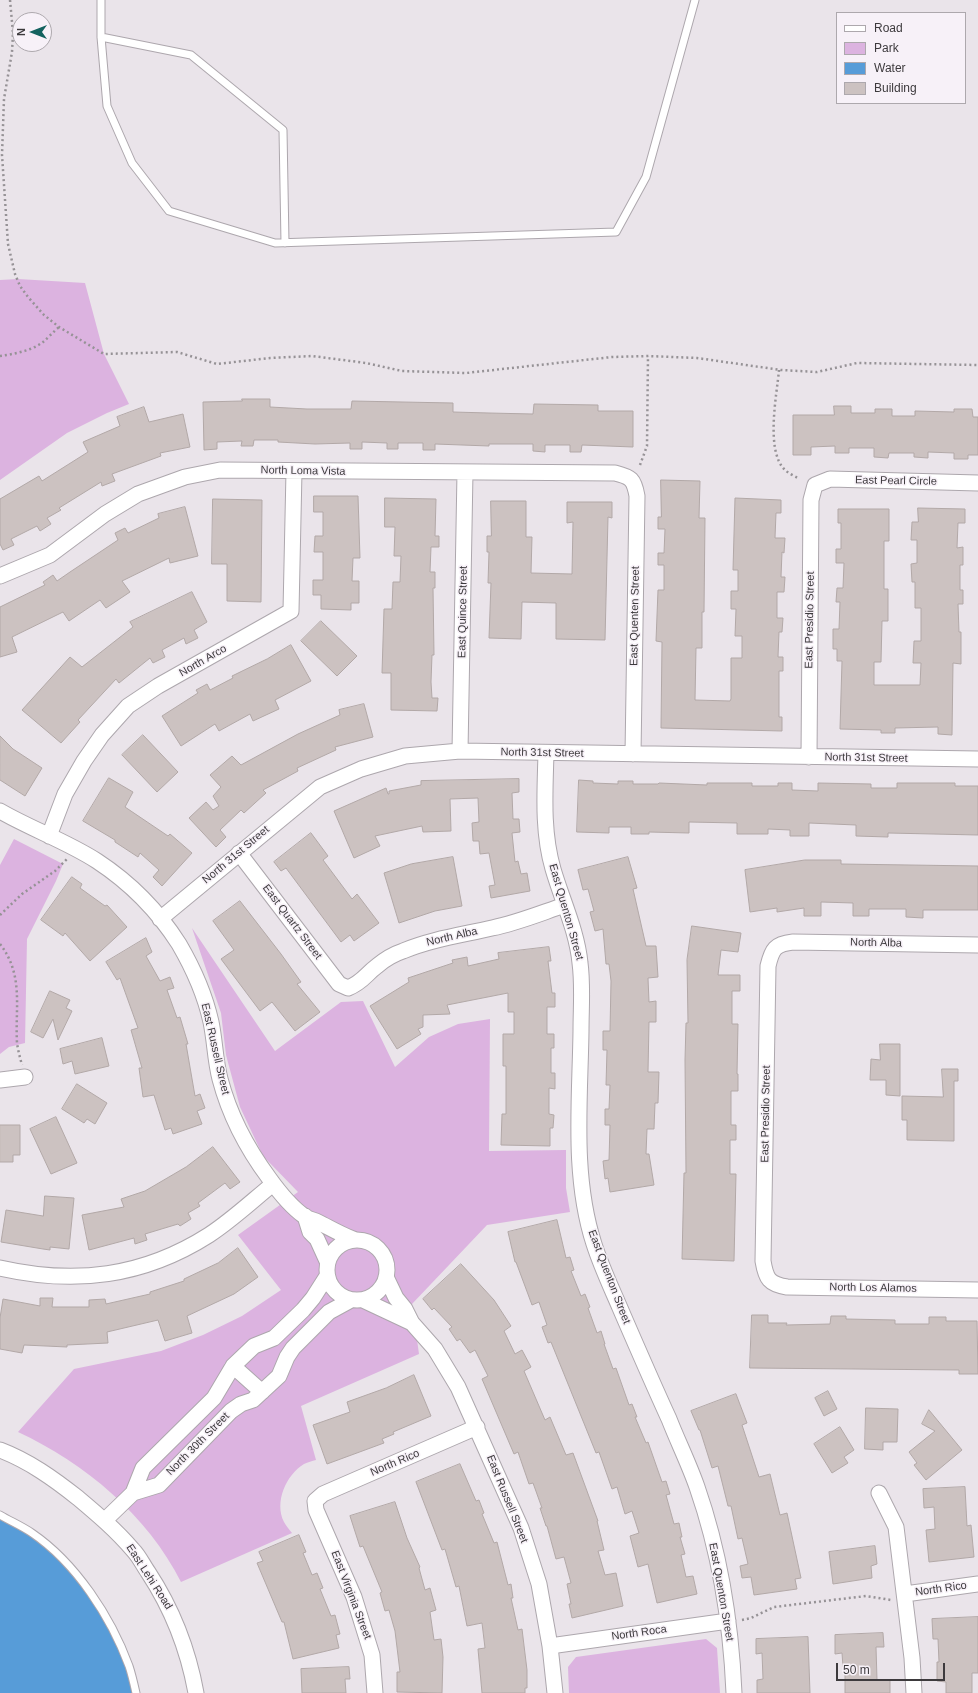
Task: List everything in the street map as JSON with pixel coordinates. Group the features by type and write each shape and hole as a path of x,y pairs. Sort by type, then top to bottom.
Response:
{"street":[{"name":"North Loma Vista","path":"0,576 50,555 105,514 138,494 184,477 220,470 615,473 632,479"},
{"name":"North Arco","path":"49,836 65,794 84,761 102,736 128,706 158,686 291,611 294,471"},
{"name":"East Quince Street","path":"460,751 465,472"},
{"name":"East Quenten Street","path":"632,479 637,496 633,754"},
{"name":"East Pearl Circle","path":"815,485 830,479 978,482"},
{"name":"East Presidio Street","path":"809,757 811,500 815,485"},
{"name":"North 31st Street","path":"160,920 320,787 361,769 405,756 460,751 978,759"},
{"name":"East Quenton Street","path":"546,753 544,806 547,840 553,868 573,931 580,961 582,993 579,1142 580,1177 584,1208 594,1245 608,1281 697,1486 716,1557 728,1621 734,1693"},
{"name":"East Russell Street","path":"0,811 96,860 141,897 160,920 178,944 193,971 203,995 210,1021 220,1078 239,1132 253,1156 273,1184 287,1200 305,1216 353,1239"},
{"name":"East Quartz Street","path":"239,853 339,984 348,988"},
{"name":"North Alba","path":"348,988 358,984 377,966 402,951 430,941 492,929 565,905"},
{"name":"North Alba","path":"775,948 783,943 793,942 978,945"},
{"name":"East Presidio Street","path":"769,1280 763,1261 768,966 770,956 775,948"},
{"path":"0,1080 25,1077"},
{"path":"0,1268 28,1274 58,1277 108,1274 133,1269 160,1260 210,1235 273,1184"},
{"name":"East Russell Street","path":"305,1216 310,1232 317,1239 327,1268"},
{"path":"353,1239 372,1243 380,1249 385,1258 387,1268 386,1278 378,1292 371,1297 357,1300 342,1297 335,1291 330,1284 327,1268 331,1253 337,1246 353,1239"},
{"name":"North 30th Street","path":"105,1520 133,1493 143,1468 214,1398 234,1366 254,1346 274,1338 313,1298 327,1268"},
{"name":"East Russell Street","path":"386,1278 396,1298 405,1309 412,1323 435,1349 458,1387 521,1528 539,1584 550,1646 555,1693"},
{"name":"North Los Alamos","path":"769,1280 777,1285 787,1287 978,1290"},
{"name":"East Russell Street","path":"357,1300 412,1323"},
{"name":"North 30th Street","path":"133,1493 159,1485 231,1411 241,1404 253,1400 279,1376 287,1357 293,1348 329,1312 357,1300"},
{"path":"234,1366 262,1392"},
{"name":"North Rico","path":"315,1501 322,1494 477,1427"},
{"name":"East Lehi Road","path":"0,1450 30,1464 59,1482 105,1520 134,1551 162,1593 183,1638 196,1693"},
{"path":"879,1493 896,1527 912,1658 914,1693"},
{"name":"East Virginia Street","path":"315,1501 316,1510 354,1597 372,1655 375,1693"},
{"name":"North Rico","path":"905,1597 978,1584"},
{"name":"North Roca","path":"550,1646 728,1621"}],"lane":[{"path":"101,0 101,37 107,106 132,163 169,211 274,244 616,232 646,177 695,0"},
{"path":"101,37 191,55 283,130 285,243"},
{"path":"0,1515 32,1533 55,1552 80,1579 98,1604 116,1634 130,1668 136,1693"}],"path":[{"path":"10,0 14,33 4,99 2,154 8,244 15,274 20,286 35,307 59,327 104,354 177,352 217,364 270,358 312,356 366,363 402,371 466,373 612,357 648,356 697,358 779,370 817,372 857,363 978,365"},
{"path":"0,356 13,354 35,346 43,342 59,327"},
{"path":"640,465 647,446 648,356"},
{"path":"779,370 774,444 778,460 784,469 798,478"},
{"path":"0,915 22,894 63,864 74,848"},
{"path":"0,944 10,960 15,974 17,985 17,1045 25,1077"},
{"path":"728,1621 751,1618 774,1607 866,1596 892,1600 905,1597"}],"green space":[{"path":"18,279 85,283 104,354 129,404 67,433 0,480 0,280"},
{"path":"14,839 63,864 27,939 25,1043 9,1047 0,1054 0,865"},
{"path":"192,928 275,1051 341,1002 363,1001 395,1067 429,1037 458,1024 490,1019 489,1151 566,1150 566,1188 570,1212 487,1225 412,1304 419,1354 301,1406 316,1460 304,1464 292,1475 287,1482 281,1498 281,1514 292,1533 181,1582 151,1535 133,1514 112,1494 67,1459 18,1432 74,1369 161,1351 203,1335 242,1316 281,1290 238,1235 298,1192 263,1156 240,1107 226,1055 221,1013"},
{"path":"706,1639 717,1648 720,1693 569,1693 568,1667 576,1657"}],"water":[{"path":"0,1515 32,1533 80,1579 116,1634 136,1693 0,1693"}],"building":[{"path":"242,399 270,399 270,407 307,409 351,409 352,401 453,403 453,412 533,414 534,404 598,405 598,411 633,411 633,447 582,445 581,452 570,452 570,445 545,445 545,452 533,451 533,444 489,444 489,446 435,444 435,450 423,450 423,443 398,443 398,449 387,449 387,443 362,442 362,449 350,449 350,443 315,444 278,442 278,440 254,440 253,446 241,446 242,441 217,442 217,449 204,450 203,402 242,401"},
{"path":"834,406 851,406 851,413 875,413 875,409 892,409 892,416 915,416 915,411 954,412 954,409 972,409 973,417 978,417 978,455 968,455 968,459 954,459 954,453 928,452 928,458 914,457 914,453 889,453 888,458 874,457 874,448 849,448 849,453 835,453 835,446 811,447 811,455 793,455 793,415 834,415"},
{"path":"144,407 149,422 183,414 190,447 160,453 161,456 112,474 115,481 102,486 101,482 59,508 61,510 47,518 51,524 40,531 37,526 11,539 14,545 3,550 0,544 0,499 39,476 42,481 88,452 83,442 120,426 117,417"},
{"path":"661,480 700,481 699,518 705,518 704,612 702,612 702,648 696,648 695,700 730,701 731,658 742,658 742,636 735,636 736,609 731,609 731,591 738,591 738,570 733,570 735,498 781,500 781,513 776,513 775,538 785,538 784,553 782,552 781,577 785,577 784,592 777,592 777,618 783,618 782,632 779,632 778,657 783,657 783,671 779,671 779,717 782,717 782,731 661,728 662,642 656,641 658,590 664,590 664,565 658,565 658,553 664,553 665,529 658,529 658,517 661,517"},
{"path":"314,496 358,496 360,558 353,558 352,581 359,581 359,603 351,603 351,610 321,609 321,595 313,595 313,580 323,580 323,552 314,552 315,536 323,536 323,512 314,512"},
{"path":"385,498 436,499 435,536 439,536 439,547 431,547 430,572 435,572 435,588 433,588 434,655 432,655 431,682 432,698 438,698 437,711 391,710 391,673 382,673 384,609 392,609 393,582 400,582 401,556 394,556 395,527 385,527"},
{"path":"213,499 262,500 261,602 227,601 227,564 212,564"},
{"path":"491,501 526,501 526,537 532,537 531,573 572,574 573,522 567,523 567,502 612,502 612,518 608,517 605,640 556,639 556,603 522,602 521,639 489,638 491,583 488,583 489,552 487,552 487,536 491,536"},
{"path":"185,507 198,556 170,563 169,558 122,581 130,592 106,608 100,600 69,621 63,612 12,637 17,652 0,657 0,607 45,585 43,582 53,575 57,581 118,540 115,533 125,528 128,533 159,518 158,514"},
{"path":"918,508 965,509 965,523 958,523 957,548 963,547 963,565 960,565 960,590 963,590 963,604 958,604 959,632 961,632 961,664 953,663 952,735 938,734 938,727 895,728 895,733 881,733 881,730 840,729 842,661 837,661 837,649 833,649 833,629 839,629 840,602 836,602 837,588 843,588 844,563 836,563 836,549 841,549 841,523 838,523 838,509 889,509 889,541 884,541 884,589 888,589 888,621 882,621 881,662 874,662 874,685 920,685 921,663 913,663 914,641 921,641 921,608 915,608 915,582 912,582 911,564 917,563 917,540 911,540 912,522 918,522"},
{"path":"192,592 207,622 194,630 198,638 186,644 184,638 162,650 165,657 153,663 150,658 119,683 116,679 78,720 80,722 61,743 22,710 70,657 82,667 133,627 130,622"},
{"path":"321,621 357,656 337,676 301,641"},
{"path":"291,645 311,681 275,700 279,709 253,721 250,714 219,731 215,724 181,746 162,716 198,693 196,690 207,684 210,690 233,678 232,676 267,659"},
{"path":"364,704 373,737 335,747 336,750 297,768 298,771 263,790 266,793 244,813 241,810 220,830 226,837 216,847 189,818 206,802 213,810 219,806 213,796 221,787 210,775 232,756 241,765 298,734 340,715 339,710"},
{"path":"143,735 178,772 157,792 122,755"},
{"path":"0,736 13,749 42,768 25,796 0,780"},
{"path":"109,778 133,792 125,807 168,836 170,834 192,853 162,886 153,877 159,870 140,853 138,857 115,842 115,840 83,821"},
{"path":"519,779 519,792 512,793 513,819 519,819 520,832 512,833 515,862 518,861 521,874 527,873 530,891 491,898 489,886 495,885 489,853 480,854 479,841 473,841 472,823 479,822 478,798 450,799 451,831 423,832 422,826 375,836 380,846 354,858 334,811 386,788 389,794 389,791 421,785 421,781"},
{"path":"579,780 593,781 593,783 618,784 618,781 633,781 633,784 659,783 707,785 707,783 752,783 752,786 778,786 778,783 792,783 792,790 818,791 818,783 871,784 871,788 897,788 897,783 955,783 955,786 978,786 978,835 888,833 888,837 856,836 856,825 809,823 809,836 790,836 790,830 768,829 768,834 737,834 737,823 689,822 689,833 649,832 649,834 631,834 631,827 609,827 609,833 577,832"},
{"path":"311,833 328,856 323,860 352,899 357,894 379,923 354,941 350,935 341,942 286,868 281,871 274,862"},
{"path":"453,857 462,906 435,911 399,923 384,873 411,864"},
{"path":"628,857 637,888 633,889 646,946 656,946 658,977 648,978 649,1002 656,1001 656,1022 649,1022 648,1072 659,1072 658,1103 655,1103 654,1129 647,1129 646,1154 649,1154 654,1185 610,1192 608,1178 605,1179 603,1161 609,1160 610,1125 605,1125 605,1109 609,1109 610,1085 606,1085 607,1050 603,1050 603,1031 610,1031 611,981 609,964 606,964 603,929 595,931 590,912 594,911 588,889 583,890 578,870"},
{"path":"805,860 841,860 841,864 978,866 978,910 923,910 923,918 906,917 906,909 869,909 869,916 853,916 853,903 821,902 821,916 804,916 804,908 777,912 777,908 750,912 745,870"},
{"path":"72,877 82,884 80,888 105,906 107,905 127,927 90,961 65,933 63,936 41,920"},
{"path":"240,901 301,982 297,984 320,1012 295,1031 272,1002 260,1011 221,959 234,950 213,921"},
{"path":"692,926 741,933 738,952 721,950 718,975 740,975 740,991 732,991 732,1024 738,1024 738,1091 731,1091 731,1125 736,1125 736,1140 730,1140 730,1174 736,1174 734,1261 682,1259 684,1173 686,1173 685,1060 686,1023 688,1023 687,960"},
{"path":"146,938 152,952 146,956 160,981 170,977 174,988 167,990 177,1018 180,1017 188,1044 186,1044 195,1096 200,1094 205,1108 197,1111 202,1124 173,1134 171,1128 165,1130 154,1095 143,1097 139,1068 142,1068 131,1030 138,1028 120,978 117,980 106,962"},
{"path":"549,947 551,961 548,961 552,993 555,993 555,1007 547,1007 547,1034 554,1034 554,1048 551,1048 551,1073 555,1073 555,1089 549,1088 549,1114 554,1115 553,1128 550,1128 550,1146 501,1145 502,1114 506,1114 506,1066 503,1066 503,1034 514,1034 514,1012 508,1012 508,993 447,1005 450,1014 423,1015 423,1027 418,1029 421,1034 397,1049 370,1006 409,982 408,978 453,963 452,960 467,957 468,966 499,959 498,953"},
{"path":"50,991 70,1000 66,1008 72,1011 58,1040 53,1019 43,1038 31,1032"},
{"path":"102,1038 109,1066 75,1074 72,1061 63,1064 60,1049"},
{"path":"880,1044 900,1044 900,1096 886,1095 886,1080 870,1080 871,1059 880,1060"},
{"path":"942,1069 958,1069 958,1081 954,1081 954,1141 907,1140 907,1120 902,1120 902,1096 943,1097"},
{"path":"77,1084 107,1103 95,1124 87,1119 84,1123 62,1109"},
{"path":"56,1117 77,1163 51,1174 30,1129"},
{"path":"0,1125 20,1125 20,1155 13,1155 13,1162 0,1162"},
{"path":"213,1147 240,1182 230,1189 225,1183 198,1203 200,1206 188,1213 191,1219 180,1226 178,1224 145,1234 147,1240 135,1244 134,1238 89,1250 82,1215 124,1207 121,1199 145,1191 186,1167"},
{"path":"45,1196 74,1198 69,1249 50,1247 50,1250 1,1242 6,1210 43,1216"},
{"path":"557,1220 566,1258 570,1257 574,1270 571,1271 581,1296 585,1294 590,1307 588,1308 597,1333 601,1331 613,1369 616,1368 629,1405 632,1404 637,1417 635,1417 646,1443 648,1442 662,1482 666,1481 670,1494 666,1495 674,1524 679,1523 682,1537 680,1537 685,1554 681,1555 686,1577 693,1576 697,1594 657,1603 648,1564 638,1567 630,1536 639,1533 632,1511 625,1514 617,1487 612,1489 599,1452 596,1453 551,1342 548,1343 542,1327 547,1325 539,1302 532,1305 515,1262 508,1232"},
{"path":"238,1248 258,1277 234,1294 187,1316 192,1333 165,1341 158,1320 107,1332 108,1343 67,1345 67,1347 24,1345 22,1353 0,1349 0,1318 3,1299 40,1306 40,1298 53,1298 52,1307 89,1307 89,1300 105,1299 106,1304 150,1294 150,1292 184,1281 184,1279 218,1263"},
{"path":"461,1264 494,1300 511,1326 504,1331 515,1354 522,1350 531,1367 524,1371 545,1420 550,1417 566,1455 573,1453 598,1521 604,1550 598,1551 605,1575 616,1573 623,1606 572,1618 567,1584 571,1583 564,1557 556,1559 547,1526 540,1508 542,1508 533,1483 529,1484 518,1452 514,1454 482,1379 488,1376 475,1350 470,1353 460,1339 457,1341 449,1329 452,1327 434,1308 432,1310 423,1299"},
{"path":"752,1315 768,1315 768,1323 787,1323 786,1325 830,1324 831,1316 846,1316 846,1319 895,1320 895,1324 929,1324 929,1317 946,1317 946,1321 977,1321 978,1374 959,1374 959,1370 750,1368"},
{"path":"414,1375 431,1416 393,1432 394,1434 382,1439 384,1443 327,1464 313,1425 350,1412 347,1402 386,1388"},
{"path":"828,1391 837,1409 824,1416 815,1398"},
{"path":"736,1394 747,1423 742,1425 759,1477 770,1474 780,1515 787,1513 801,1578 795,1579 797,1589 754,1595 751,1577 742,1578 740,1566 748,1564 742,1538 738,1539 731,1506 728,1506 718,1466 712,1468 700,1430 691,1411"},
{"path":"866,1408 898,1409 897,1442 883,1442 883,1450 865,1449"},
{"path":"929,1410 962,1450 926,1480 914,1465 917,1463 909,1452 935,1431 922,1424"},
{"path":"840,1427 854,1450 844,1457 848,1463 832,1473 814,1444"},
{"path":"460,1464 476,1501 479,1500 484,1513 482,1514 494,1543 497,1542 508,1585 511,1584 513,1598 511,1598 518,1630 522,1629 527,1670 527,1688 525,1688 525,1693 482,1693 478,1649 485,1648 482,1623 467,1626 459,1586 456,1587 445,1549 442,1550 416,1482"},
{"path":"965,1487 967,1526 971,1525 974,1557 929,1562 926,1530 935,1529 934,1507 924,1508 923,1489"},
{"path":"395,1502 407,1538 420,1567 425,1590 430,1588 436,1610 430,1612 434,1640 441,1639 443,1657 442,1693 397,1692 397,1672 400,1672 395,1631 389,1610 385,1611 380,1593 382,1592 363,1546 360,1547 350,1516"},
{"path":"299,1535 306,1552 303,1553 312,1575 317,1573 323,1588 320,1589 331,1616 335,1615 340,1634 336,1635 339,1648 293,1659 284,1622 282,1622 257,1563 263,1561 259,1552"},
{"path":"875,1546 877,1564 871,1566 872,1578 833,1584 829,1552"},
{"path":"978,1617 978,1673 972,1673 972,1693 946,1693 946,1682 937,1681 937,1662 939,1662 938,1639 933,1639 932,1619"},
{"path":"883,1633 884,1647 876,1647 877,1680 890,1680 890,1693 845,1693 845,1667 843,1667 842,1653 835,1654 835,1635"},
{"path":"808,1637 810,1693 757,1693 757,1680 763,1679 762,1653 756,1654 756,1639"},
{"path":"349,1667 350,1679 345,1679 346,1693 302,1693 301,1669"}]}
